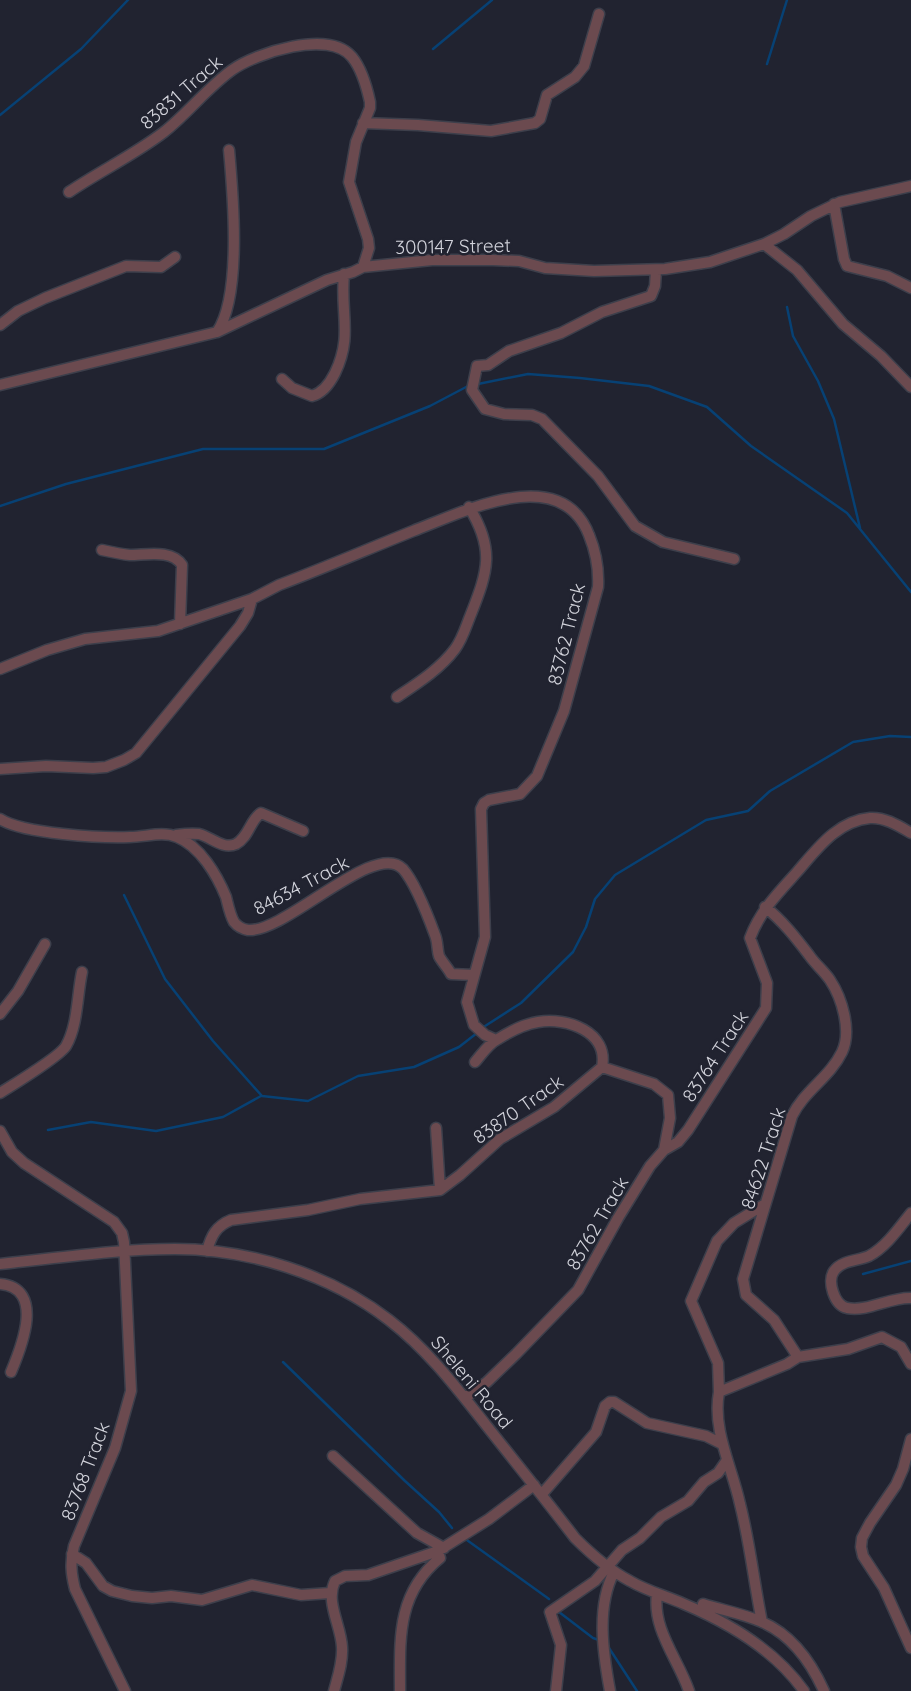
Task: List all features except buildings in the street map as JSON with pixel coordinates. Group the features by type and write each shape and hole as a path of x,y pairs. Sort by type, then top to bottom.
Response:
{"street":[{"path":"363,123 491,131 535,123 540,119 547,95 575,77 584,66 599,14"},
{"name":"83831 Track","path":"69,192 166,131 233,69 273,51 323,45 336,47 347,52 358,66 369,97 370,108 353,154 349,182 351,195 368,239 369,248 363,267"},
{"path":"217,332 228,310 234,243 229,150"},
{"name":"300147 Street","path":"0,385 217,332 327,280 363,267 432,260 493,260 519,261 545,268 572,270 656,270 710,262 764,244 834,204 911,186"},
{"path":"834,204 844,258 848,266 887,276 911,288"},
{"path":"764,244 797,270 843,324 881,356 911,387"},
{"path":"0,325 18,311 45,298 125,265 161,267 175,257"},
{"path":"656,270 651,296 602,312 561,333 509,351 488,365 477,366 472,390 485,409 504,414 532,415 551,426 598,476 635,526 663,542 734,559"},
{"path":"282,379 292,388 312,396 320,393 333,377 344,351 346,337 342,302 344,274"},
{"name":"83762 Track","path":"0,669 47,650 85,639 158,631 180,624 252,599 279,585 469,507 518,497 553,499 568,505 585,525 596,554 598,587 564,711 537,776 520,794 489,800 481,809 485,937 467,995 471,1016 479,1031 496,1040"},
{"path":"397,697 440,665 462,638 488,564 479,523 469,507"},
{"path":"102,550 131,555 169,556 179,560 182,565 180,624"},
{"path":"0,769 47,766 106,767 136,752 240,626 252,599"},
{"path":"0,819 20,827 56,833 125,837 199,835 221,844 232,845 242,840 256,816 261,813 303,831"},
{"name":"83764 Track","path":"664,1150 678,1142 688,1130 766,1008 767,984 750,938 765,907 824,841 850,824 867,819 882,819 911,833"},
{"name":"84634 Track","path":"173,835 187,842 200,854 221,885 234,922 240,928 249,930 273,924 349,877 381,863 394,862 409,878 435,935 439,956 451,974 474,975"},
{"name":"84622 Track","path":"765,907 781,921 829,978 840,1003 846,1029 845,1044 835,1065 796,1108 746,1269 744,1291 749,1299 774,1320 798,1357"},
{"path":"0,1014 18,991 45,944"},
{"path":"0,1093 54,1057 66,1045 82,972"},
{"path":"475,1062 496,1040 539,1022 559,1023 591,1033 601,1049 602,1068"},
{"name":"83762 Track","path":"465,1398 487,1382 578,1290 618,1218 650,1166 664,1150 670,1118 668,1095 654,1084 602,1068"},
{"name":"83870 Track","path":"440,1190 500,1139 554,1107 602,1068"},
{"path":"207,1251 214,1231 231,1220 308,1210 360,1199 440,1190 436,1128"},
{"name":"83768 Track","path":"0,1130 12,1152 24,1163 114,1222 122,1233 131,1391 115,1448 72,1554 71,1573 75,1588 125,1691"},
{"path":"762,1622 744,1518 722,1444 717,1405 718,1363 691,1301 717,1241 734,1223 765,1204"},
{"path":"911,1213 881,1247 870,1255 838,1268 832,1274 839,1303 847,1308 911,1298"},
{"name":"Sheleni Road","path":"0,1264 125,1252 177,1249 207,1251 237,1255 300,1272 365,1303 389,1320 438,1364 575,1538 610,1569 657,1594 705,1613 735,1629 781,1665 804,1691"},
{"path":"0,1284 15,1286 25,1302 25,1333 11,1372"},
{"path":"719,1392 798,1357 848,1349 882,1337 901,1347 911,1364"},
{"path":"334,1691 343,1657 330,1593 335,1581 368,1575 441,1552 538,1490 596,1432 605,1406 610,1402 647,1423 706,1436 722,1444"},
{"path":"911,1439 903,1469 890,1495 870,1523 862,1538 861,1547 863,1556 884,1588 911,1648"},
{"path":"333,1456 441,1552"},
{"path":"556,1691 561,1645 550,1612 610,1569 622,1550 640,1538 660,1517 694,1496 704,1482 718,1473 727,1460"},
{"path":"400,1691 398,1644 404,1611 415,1588 441,1552"},
{"path":"72,1554 86,1563 109,1590 152,1598 171,1596 202,1600 252,1585 301,1595 330,1593"},
{"path":"610,1569 604,1616 610,1691"},
{"path":"657,1594 660,1628 689,1691"},
{"path":"703,1604 762,1622 797,1648 815,1672 824,1691"}],"waterway":[{"path":"0,115 81,49 128,0"},
{"path":"433,49 492,0"},
{"path":"767,64 787,0"},
{"path":"787,307 793,336 818,381 834,419 860,528"},
{"path":"478,384 528,374 580,378 649,386 707,407 751,446 847,513 911,592"},
{"path":"0,506 66,484 203,449 324,449 430,406 468,386"},
{"path":"482,1028 521,1003 573,952 586,927 595,899 615,875 706,820 748,811 770,791 853,742 890,736 911,737"},
{"path":"124,895 165,979 213,1041 262,1096 308,1101 358,1076 414,1067 459,1047 477,1033"},
{"path":"48,1130 91,1122 156,1131 223,1117 261,1096"},
{"path":"863,1274 911,1261"},
{"path":"283,1362 439,1512 452,1528"},
{"path":"464,1538 549,1599"},
{"path":"559,1612 599,1640"},
{"path":"609,1648 637,1691"}]}
